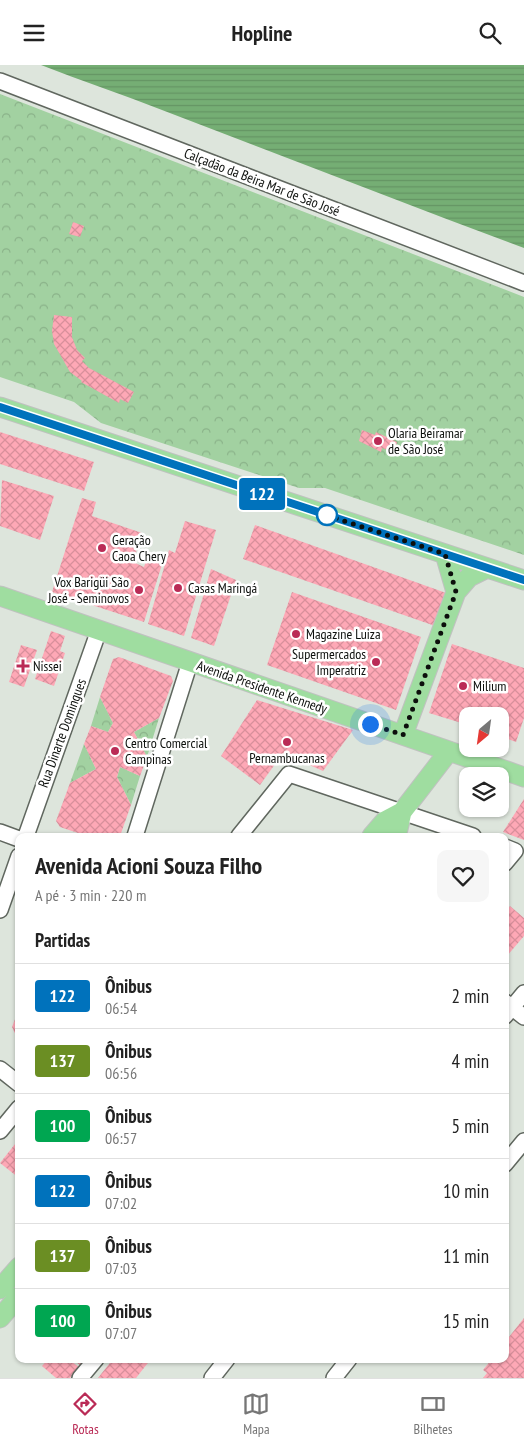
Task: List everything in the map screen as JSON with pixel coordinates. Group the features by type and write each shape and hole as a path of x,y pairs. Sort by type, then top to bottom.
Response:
{"main road":[{"path":"0,407 524,580"},
{"path":"445,554 456,592"},
{"path":"403,735 456,592 469,577 487,568"},
{"name":"Avenida Presidente Kennedy","path":"0,598 99,630 524,777"},
{"path":"395,833 398,829 402,812 449,751"},
{"path":"375,833 385,821 402,812"},
{"path":"0,1289 15,1272"},
{"path":"0,1318 15,1300"}],"street":[{"name":"Calçadão da Beira Mar de São José","path":"0,81 524,283"},
{"name":"Rua Dinarte Domingues","path":"27,833 99,630"},
{"path":"136,833 190,662"},
{"path":"241,833 289,774 464,833"},
{"path":"0,832 15,838"},
{"path":"0,910 15,867"},
{"path":"512,1011 524,993"},
{"path":"0,1069 15,1080"},
{"path":"0,1131 15,1113"},
{"path":"509,1159 524,1141"},
{"path":"80,1378 93,1363"},
{"path":"212,1378 224,1363"},
{"path":"334,1378 346,1363"}],"green space":[{"path":"0,94 524,297 524,555 325,488 299,488 101,423 74,402 0,377"},
{"path":"100,697 113,723 108,732 91,726"},
{"path":"159,718 147,757 134,732"},
{"path":"84,744 96,769 70,783"},
{"path":"120,767 140,776 131,805 117,777"}],"shaded area":[{"path":"41,65 524,65 524,248 147,104"}],"building":[{"path":"73,222 84,226 80,237 69,234"},
{"path":"54,315 72,317 72,337 77,350 85,358 82,361 89,368 134,392 128,403 120,399 119,403 81,382 70,372 54,344 52,331"},
{"name":"Olaria Beiramar de São José","path":"362,430 375,435 376,432 397,442 394,452 382,448 381,452 359,441"},
{"path":"0,432 94,462 84,491 0,464"},
{"path":"2,480 54,496 40,540 0,526"},
{"name":"Geração Caoa Chery","path":"82,498 96,502 92,516 142,533 133,562 144,567 149,552 164,558 144,622 52,592"},
{"name":"Casas Maringá","path":"185,521 216,530 184,636 148,624 169,550 175,553"},
{"path":"255,525 449,594 438,627 243,559"},
{"path":"211,569 236,580 214,646 191,638"},
{"path":"292,592 421,637 396,710 267,665"},
{"path":"51,631 65,636 60,651 65,653 54,686 35,679"},
{"path":"452,644 524,668 524,718 516,742 509,739 509,707 459,707 459,722 429,713"},
{"name":"Nissei","path":"21,645 37,650 24,687 9,682"},
{"name":"Centro Comercial Campinas","path":"119,657 171,676 173,681 159,718 134,732 147,757 140,776 120,767 117,777 131,805 121,833 78,833 60,827 56,821 70,783 96,769 84,744 91,726 108,732 113,723 100,697 113,659"},
{"name":"Pernambucanas","path":"257,700 353,730 323,771 283,753 260,785 221,756"},
{"path":"524,799 524,840 503,832"},
{"path":"510,906 524,918 524,936 509,954"},
{"path":"15,1019 15,1033 12,1027"},
{"path":"15,1144 15,1175 0,1163"},
{"path":"524,1318 524,1378 483,1378 487,1373 483,1370 489,1363 509,1363 509,1337"},
{"path":"45,1363 74,1363 79,1367 70,1378 56,1378 42,1366"},
{"path":"110,1363 148,1363 136,1378 98,1378"}],"bus line":[{"name":"122","path":"0,407 524,580"}],"place":[{"name":"Olaria Beiramar de São José","path":"378,441"},
{"name":"Geração Caoa Chery","path":"102,548"},
{"name":"Casas Maringá","path":"178,588"},
{"name":"Vox Barigüi São José - Seminovos","path":"139,590"},
{"name":"Magazine Luiza","path":"296,634"},
{"name":"Supermercados Imperatriz","path":"376,662"},
{"name":"Nissei","path":"23,666"},
{"name":"Milium","path":"463,686"},
{"name":"Pernambucanas","path":"287,742"},
{"name":"Centro Comercial Campinas","path":"115,751"}],"route":[{"path":"327,515 323,514 445,554 456,592 403,735 370,724"}]}
